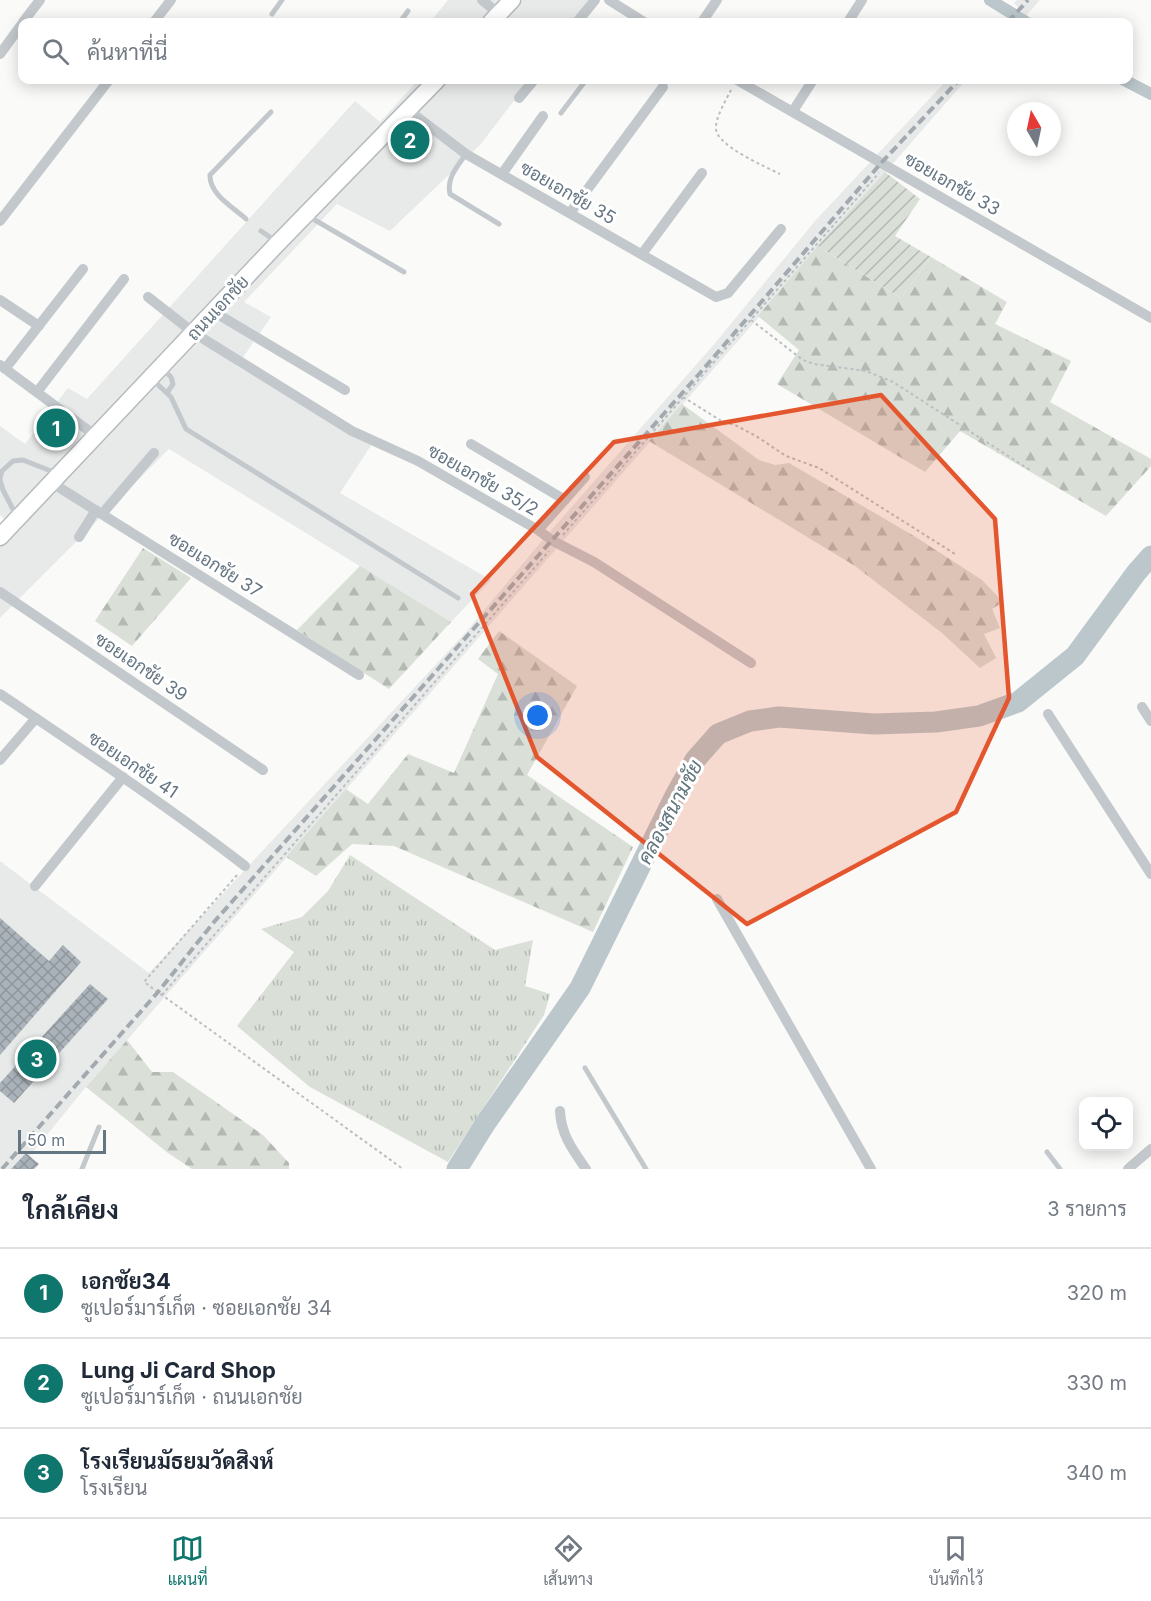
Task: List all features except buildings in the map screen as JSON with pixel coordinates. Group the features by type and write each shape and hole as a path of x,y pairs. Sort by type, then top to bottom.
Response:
{"main road":[{"path":"495,18 512,0"},
{"name":"ถนนเอกชัย","path":"0,537 431,84"}],"street":[{"path":"27,18 40,0"},
{"path":"157,18 171,0"},
{"path":"482,0 495,18"},
{"path":"581,18 595,0"},
{"path":"609,0 638,18"},
{"path":"705,18 717,0"},
{"path":"851,18 862,0"},
{"path":"0,54 18,30"},
{"path":"0,221 106,84"},
{"path":"519,98 531,84"},
{"name":"ซอยเอกชัย 33","path":"744,84 1151,318"},
{"path":"793,111 810,84"},
{"path":"570,213 663,87"},
{"name":"ซอยเอกชัย 35","path":"408,110 466,153 716,297 728,293 781,229"},
{"path":"502,174 543,116"},
{"path":"642,254 702,173"},
{"path":"83,269 39,326 3,367 96,436"},
{"path":"38,392 124,279"},
{"name":"ซอยเอกชัย 35/2","path":"148,297 194,333 352,430 418,461 557,543 594,562 752,663"},
{"path":"0,300 39,326"},
{"path":"214,312 345,390"},
{"path":"471,444 565,500"},
{"path":"79,537 154,453"},
{"path":"538,530 585,477"},
{"name":"ซอยเอกชัย 37","path":"56,479 99,512 359,675"},
{"name":"ซอยเอกชัย 39","path":"0,592 263,770"},
{"name":"ซอยเอกชัย 41","path":"0,694 123,777 245,866"},
{"path":"1142,707 1151,721"},
{"path":"1048,714 1151,874"},
{"path":"0,760 36,718"},
{"path":"35,886 123,777"},
{"path":"717,899 871,1169"},
{"path":"560,1111 565,1138 586,1169"},
{"path":"1128,1169 1150,1153"}],"lane":[{"path":"272,14 282,0"},
{"path":"403,18 408,11"},
{"path":"561,113 583,84"},
{"path":"246,219 219,196 210,183 210,175 271,112"},
{"path":"466,153 450,177 448,186 450,194 499,224"},
{"path":"306,215 404,272"},
{"path":"261,231 278,243"},
{"path":"156,373 171,397 186,429 458,598"},
{"path":"156,373 171,377 173,384 167,393"},
{"path":"18,519 3,490 0,479 2,471 14,460 23,460 35,464 56,479"},
{"path":"585,1068 646,1169"},
{"path":"82,1169 99,1127"},
{"path":"1047,1152 1060,1169"}],"path":[{"path":"735,84 719,116 716,133 726,145 780,174"},
{"path":"162,995 886,165"},
{"path":"751,320 803,360 814,364 866,371 893,382 1030,470"},
{"path":"683,397 723,422 735,425 756,436 786,456 819,468 955,554"},
{"path":"245,866 144,982 403,1169"}],"highlighted area":[{"path":"881,395 995,519 1009,698 956,812 747,924 537,757 472,594 614,442"}],"shaded area":[{"path":"448,0 590,0 576,18 433,18"},
{"path":"1017,0 1040,0 1026,16 1014,3"},
{"path":"414,84 527,84 480,145 390,231 337,204 244,302 271,317 237,366 372,444 340,493 491,580 451,622 169,449 0,618 0,524 4,519 0,515 0,426 25,444 68,388 87,399 355,101 380,122"},
{"path":"943,84 963,84 86,1087 19,1169 0,1169 0,861 149,973 466,632 541,542 716,342 815,221"}],"green space":[{"path":"885,172 920,199 895,236 931,257 901,298 818,246"},
{"path":"818,246 901,298 931,257 1007,302 995,324 1071,361 1050,402 1151,459 1151,466 1106,516 960,431 925,472 777,384 799,350 758,316"},
{"path":"682,404 759,460 775,465 789,463 914,536 982,580 1003,602 992,609 1000,628 984,634 996,658 980,668 942,633 855,566 649,441"},
{"path":"143,548 191,578 132,646 95,621"},
{"path":"360,566 451,622 389,689 297,630"},
{"path":"499,631 577,686 527,775 633,847 593,932 394,846 352,844 316,876 286,857 346,789 368,804 408,754 454,773 498,674 478,659"},
{"path":"350,855 495,950 533,940 525,986 550,994 544,1015 448,1162 310,1087 237,1026 294,952 261,929 302,917 328,891"},
{"path":"127,1040 152,1072 173,1072 263,1135 289,1163 289,1169 192,1169 168,1153 86,1087"}],"waterway":[{"path":"990,0 1019,18"},
{"path":"1132,84 1151,94"},
{"name":"คลองสนามชัย","path":"457,1169 485,1124 580,988 676,794 695,760 718,734 750,721 779,717 874,724 936,722 979,716 1018,702 1075,656 1151,556"}],"railway":[{"path":"1012,18 1028,0"},
{"path":"2,1169 158,992 214,922 700,373 882,162 955,84"}],"place":[{"name":"Lung Ji Card Shop","path":"410,140"},
{"name":"เอกชัย34","path":"56,428"},
{"name":"โรงเรียนมัธยมวัดสิงห์","path":"37,1059"}]}
